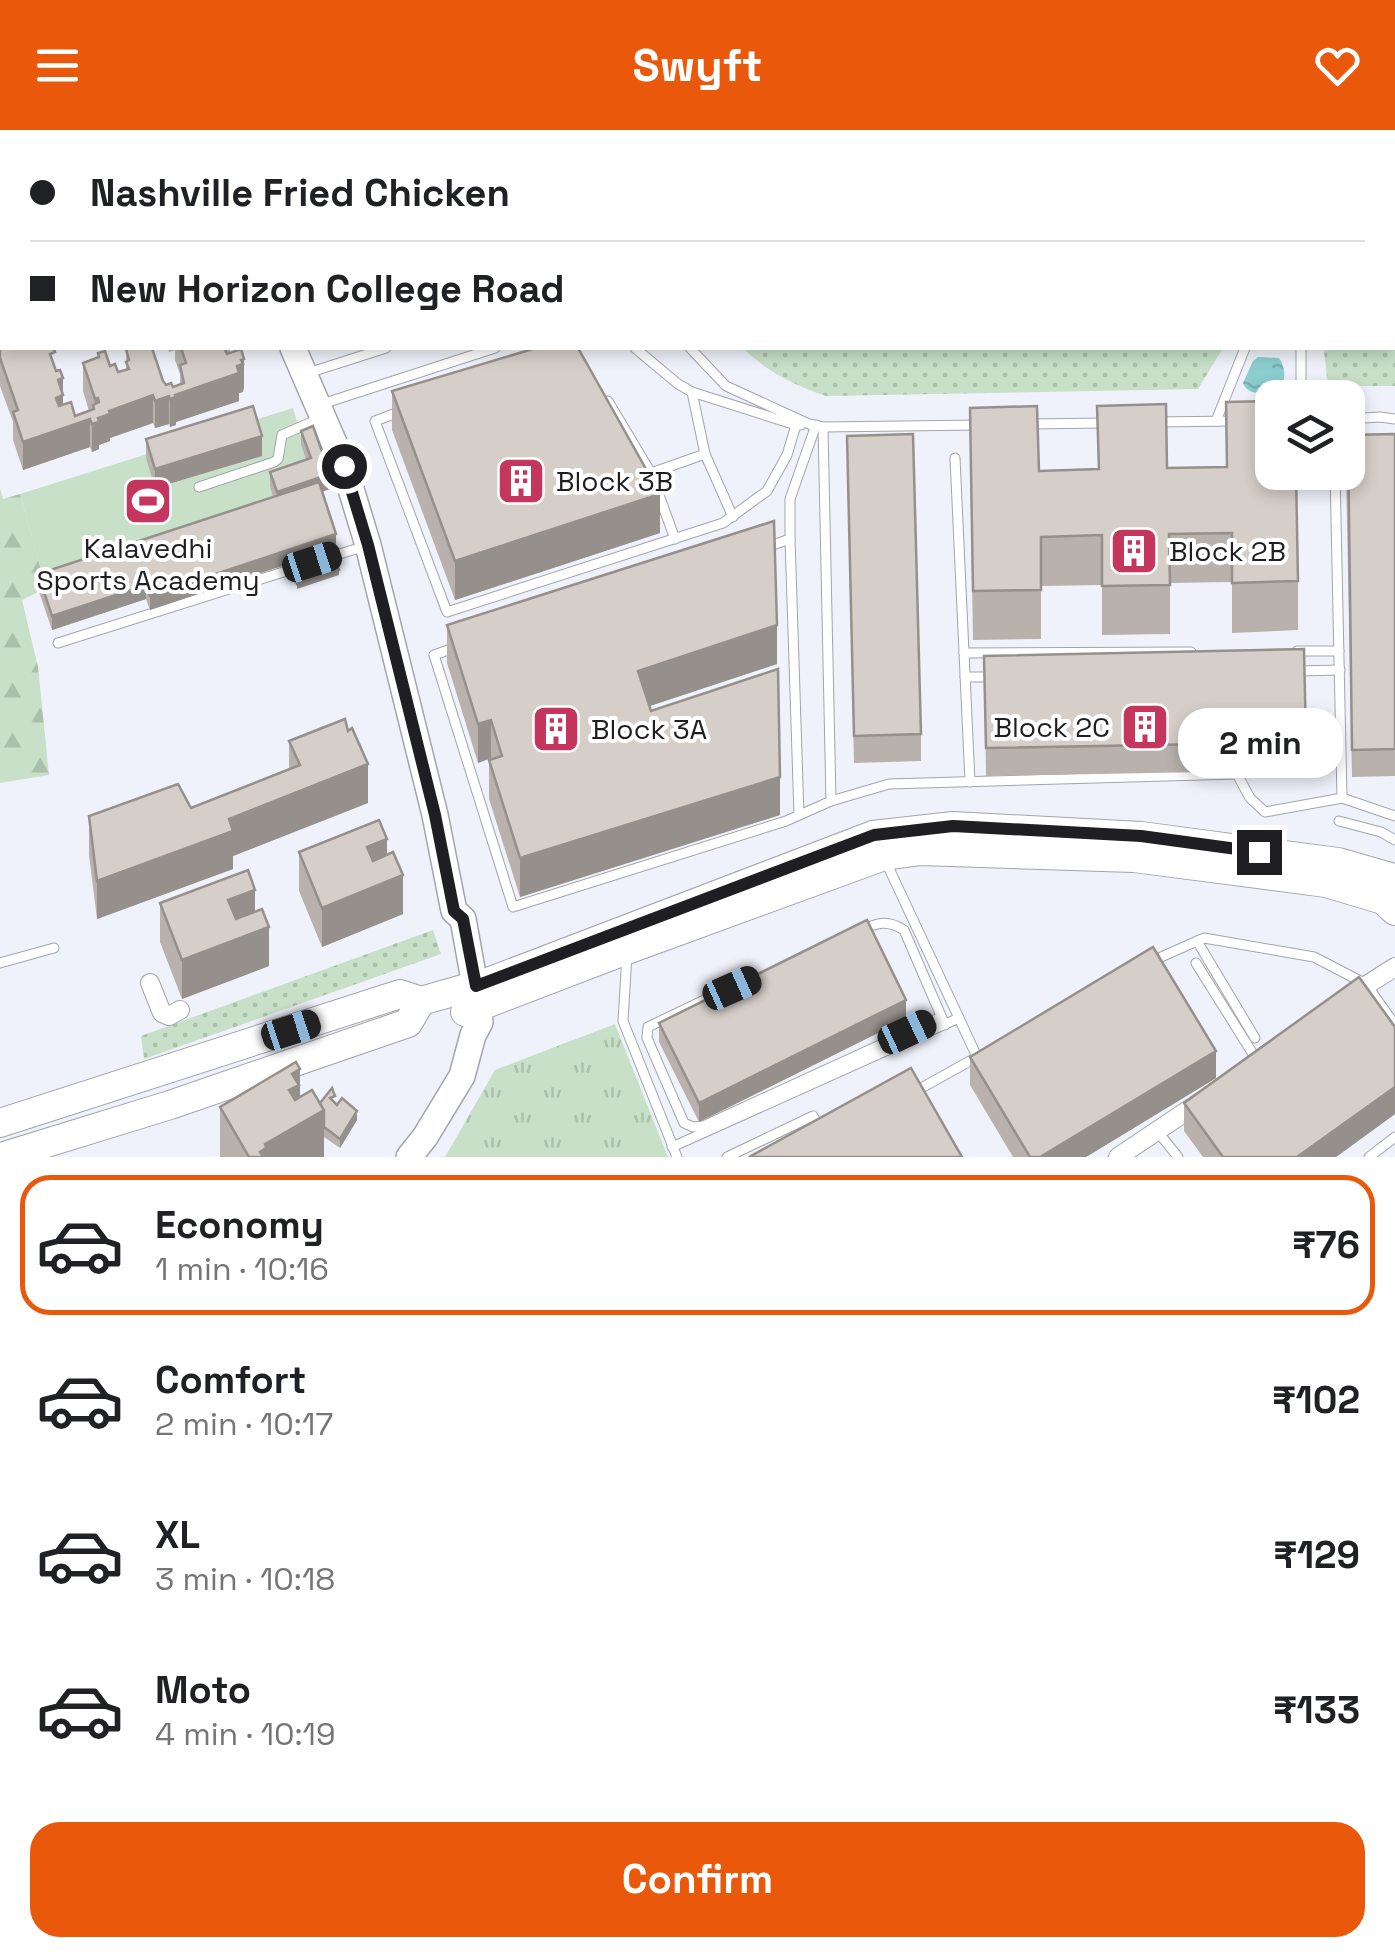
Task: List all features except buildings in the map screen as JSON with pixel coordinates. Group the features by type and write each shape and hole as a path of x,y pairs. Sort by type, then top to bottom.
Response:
{"main road":[{"path":"294,350 344,466 368,545 435,815 454,911 463,919 471,1007 462,1076 409,1157"},
{"path":"471,1007 878,845 953,826 1141,836 1338,862 1395,881"},
{"path":"0,1123 400,994 471,1007 627,950 878,845 921,851 1134,858 1326,884 1383,900 1395,910"},
{"path":"1,1157 408,1022 422,1001"},
{"path":"109,1088 122,1120"}],"street":[{"path":"1336,1006 1395,967"},
{"path":"150,983 162,1013 169,1016 180,1010"},
{"path":"1118,1157 1215,1092"}],"lane":[{"path":"306,374 380,350"},
{"path":"199,487 274,462 282,435 322,410 489,350"},
{"path":"637,350 692,392 796,425 1000,424"},
{"path":"692,350 726,386 816,426"},
{"path":"1216,421 1245,350"},
{"path":"1301,350 1302,380"},
{"path":"692,392 705,454 733,517"},
{"path":"606,398 651,473 675,539"},
{"path":"412,408 375,420 447,612 723,523 767,491 787,455 796,425"},
{"path":"1365,418 1395,419"},
{"path":"1138,422 1254,420"},
{"path":"1020,424 1118,423"},
{"path":"799,816 790,499 816,426"},
{"path":"816,426 831,801"},
{"path":"651,473 705,454"},
{"path":"956,458 970,782"},
{"path":"1335,490 1342,798"},
{"path":"752,552 790,539"},
{"path":"58,643 368,545"},
{"path":"472,642 434,654 512,908 889,784 1237,774 1250,798 1265,812 1342,798 1395,816"},
{"path":"1280,651 1339,650"},
{"path":"964,654 1201,652"},
{"path":"1280,671 1340,670"},
{"path":"965,677 1004,676"},
{"path":"1339,821 1382,832 1395,840"},
{"path":"878,845 977,1057"},
{"path":"841,938 878,922 893,923 904,930 943,1021"},
{"path":"1136,968 1204,938 1314,957 1366,984 1394,1023"},
{"path":"1197,942 1256,1038"},
{"path":"0,962 54,948"},
{"path":"627,950 623,1020 675,1152 943,1021"},
{"path":"1196,963 1258,1061"},
{"path":"732,988 648,1027 647,1038 684,1123 693,1127 943,1021 959,1018"},
{"path":"910,1094 993,1048"},
{"path":"727,1157 813,1116 827,1141"},
{"path":"754,1157 807,1130"},
{"path":"1157,1132 1178,1157"},
{"path":"1369,1157 1395,1136"}],"green space":[{"path":"745,350 1222,350 1198,389 826,396 762,364"},
{"path":"1395,350 1395,386 1365,386 1365,380 1327,380 1324,351"},
{"name":"Kalavedhi Sports Academy","path":"293,408 311,472 277,507 46,588 20,494"},
{"path":"0,488 3,499 20,494 46,588 22,600 38,667 49,775 0,783"},
{"path":"433,930 441,954 144,1059 141,1036"},
{"path":"615,1024 668,1157 445,1157 495,1070"}],"water":[{"path":"1258,357 1279,358 1284,380 1255,380 1253,392 1243,383"}],"place":[{"name":"Block 3B","path":"521,481"},
{"name":"Kalavedhi Sports Academy","path":"148,501"},
{"name":"Block 2B","path":"1134,551"},
{"name":"Block 2C","path":"1145,727"},
{"name":"Block 3A","path":"556,729"}],"route":[{"path":"344,466 368,545 435,815 454,911 463,919 476,986 874,835 953,826 1141,836 1259,852"}]}
